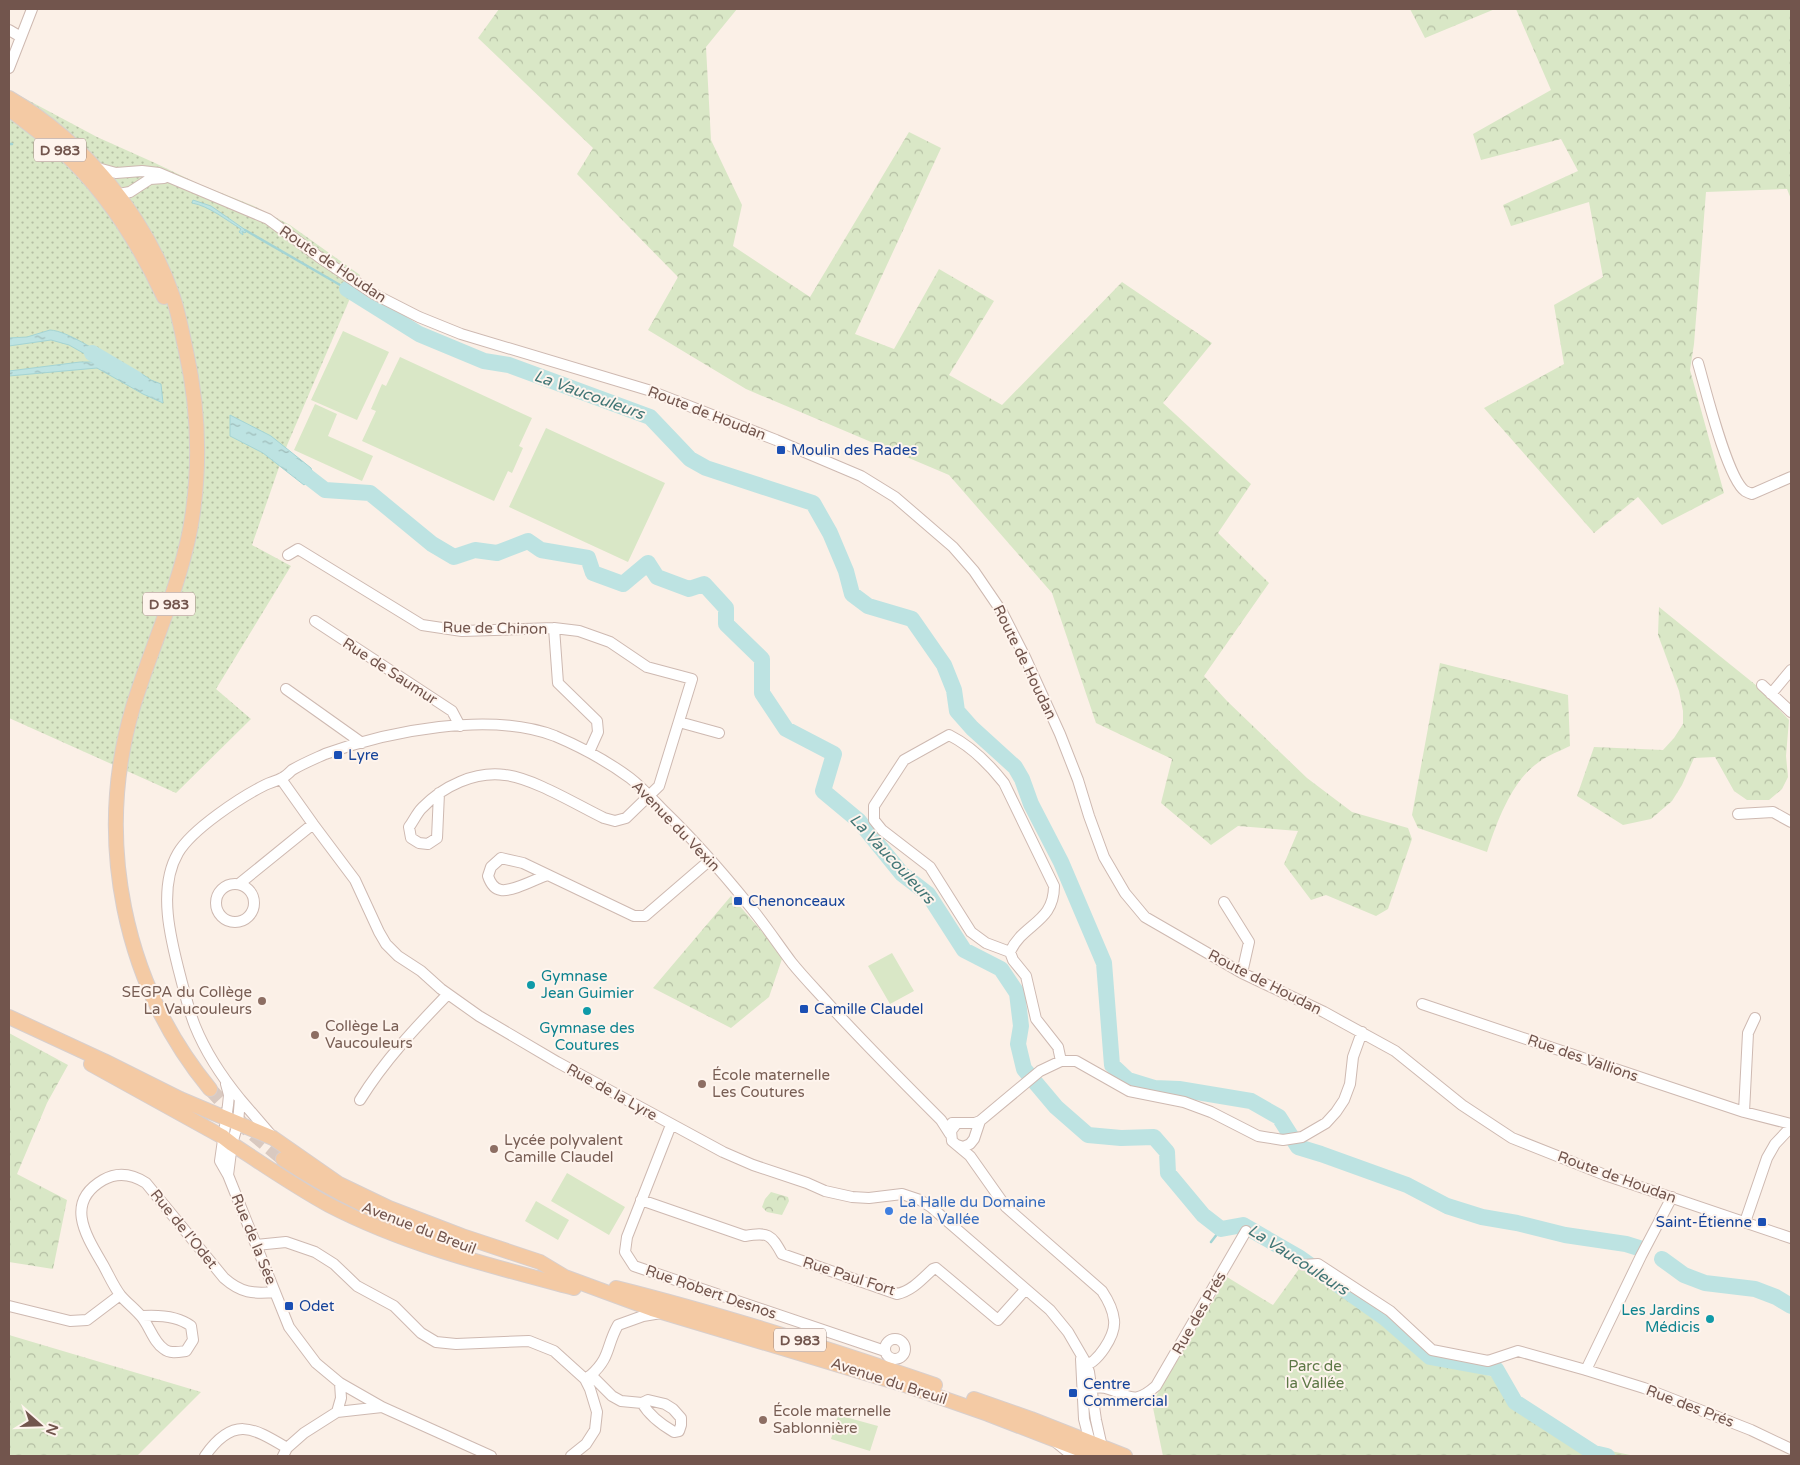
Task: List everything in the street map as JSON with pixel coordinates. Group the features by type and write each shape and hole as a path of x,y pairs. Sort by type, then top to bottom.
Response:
{"main road":[{"name":"D 983","path":"9,98 64,153 111,194 132,216 147,241 168,285 185,346 193,387 197,428 198,457 195,498 180,570 138,692 126,736 117,786 116,839 119,882 125,916 139,966 154,1003 170,1033 210,1089"},
{"name":"D 983","path":"9,109 30,118 63,137 93,167 111,194 124,225 145,260 185,346"},
{"path":"9,1017 180,1099 273,1138 339,1184 389,1208 462,1236 540,1262 564,1277"},
{"path":"49,1036 94,1066 227,1141 314,1196 381,1229 480,1263 664,1313"},
{"name":"Avenue du Breuil","path":"283,1159 324,1186 383,1216 465,1246 564,1277 664,1313 902,1384 1051,1438 1096,1452"},
{"name":"Avenue du Breuil","path":"564,1277 666,1300 849,1355 1070,1434"},
{"name":"D 983","path":"1070,1434 1096,1452 1126,1456"}],"street":[{"path":"9,68 32,9"},
{"path":"9,30 21,37"},
{"name":"Route de Houdan","path":"93,167 111,172 127,173 142,170 170,178 268,219 319,257 374,294 419,317 461,334 648,390 861,476 895,497 953,547 974,571 1002,612 1025,656 1060,734 1104,857 1125,893 1145,917 1242,973 1324,1012 1395,1051 1462,1105 1512,1138 1605,1175 1791,1238"},
{"path":"111,194 120,177 127,173"},
{"path":"111,194 127,193 150,179 170,178"},
{"path":"132,216 131,204 138,186"},
{"path":"1698,363 1717,432 1736,480 1744,491 1752,494 1791,477"},
{"name":"Rue de Chinon","path":"288,555 298,549 422,625 462,630 554,628 558,683 597,721 598,732 589,752"},
{"name":"Rue de Saumur","path":"315,621 452,711 460,726"},
{"path":"439,794 436,838 428,844 411,838 409,827 421,809 444,789 476,776 505,774 526,780 604,818 615,821 626,818 659,786 692,679 647,667 610,642 579,631 554,628"},
{"path":"1771,694 1791,670"},
{"path":"1762,685 1791,712"},
{"path":"286,689 362,743"},
{"path":"679,722 719,733"},
{"name":"Avenue du Vexin","path":"273,1138 225,1080 195,1026 172,943 167,894 169,874 178,854 186,842 201,828 238,801 267,784 281,779 294,769 325,755 382,737 474,724 515,726 552,735 589,752 631,779 683,830 710,860 748,903 809,983 851,1030 941,1120 950,1134"},
{"path":"1010,952 986,943 971,932 930,867 882,830 874,820 874,806 904,760 949,736 962,742 995,771 1004,783 1054,886 1054,899 1048,911 1015,942 1010,952 1013,960 1026,976 1036,1019 1058,1047 1061,1061"},
{"name":"Rue de la Lyre","path":"281,779 355,880 377,929 386,944 398,956 421,971 448,994 479,1016 549,1057 723,1152 825,1191 852,1198 902,1194 920,1200 931,1207 1025,1290"},
{"path":"1738,814 1773,812 1791,822"},
{"path":"239,884 313,824"},
{"path":"547,874 509,890 500,890 491,885 488,876 491,867 501,858 523,862 634,916 646,916 710,860"},
{"path":"1224,902 1249,942 1242,973"},
{"path":"360,1100 416,1028 448,994"},
{"name":"Rue des Vallions","path":"1422,1004 1791,1126"},
{"path":"1744,1112 1748,1033 1755,1018"},
{"path":"970,1156 971,1143 980,1121 1040,1071 1061,1061 1076,1061 1129,1091 1184,1102 1211,1112 1258,1136 1283,1140 1302,1138 1326,1123 1344,1100 1350,1084 1353,1057 1362,1032"},
{"path":"208,1110 216,1108 221,1104 225,1096 225,1080"},
{"path":"225,1080 232,1120"},
{"path":"227,1141 240,1099"},
{"path":"941,1120 972,1126 975,1132"},
{"path":"980,1121 962,1123 952,1127 950,1134 952,1141 970,1156 1006,1206 1102,1291 1112,1306 1115,1322 1111,1338 1101,1352 1083,1362"},
{"name":"Rue Robert Desnos","path":"671,1125 628,1237 625,1252 634,1266 885,1351"},
{"path":"1745,1222 1767,1158 1775,1144 1791,1126"},
{"name":"Rue de la Sée","path":"227,1141 220,1162 228,1175 289,1327 316,1362 340,1383 382,1407 464,1450 491,1456"},
{"path":"957,1145 963,1147 971,1143"},
{"name":"Rue de l'Odet","path":"142,1316 182,1320 191,1326 193,1340 186,1351 172,1353 163,1349 145,1324 142,1316 120,1295 87,1238 81,1214 85,1197 94,1186 108,1178 124,1174 146,1182 224,1278 236,1288 259,1294 275,1292"},
{"path":"1586,1370 1672,1197"},
{"name":"Rue Paul Fort","path":"641,1200 745,1236 762,1233 774,1240 782,1254 897,1294 904,1293 932,1269 936,1268 998,1320 1025,1290"},
{"name":"Rue des Prés","path":"1086,1389 1103,1387 1128,1397 1139,1397 1148,1393 1156,1386 1246,1231"},
{"path":"256,1245 286,1242 315,1252 334,1264 357,1286 394,1306 421,1333 436,1342 456,1344 529,1341 554,1350 612,1396 622,1401 642,1403"},
{"name":"Rue des Prés","path":"1303,1265 1318,1264 1390,1311 1432,1350 1488,1361 1518,1351 1644,1388 1751,1430 1791,1449"},
{"path":"1025,1290 1050,1310 1068,1332 1083,1362 1096,1452"},
{"path":"9,1306 70,1321 87,1320 120,1295"},
{"path":"588,1377 604,1362 618,1325 643,1316 664,1313"},
{"path":"571,1456 586,1444 595,1430 597,1412 588,1377"},
{"path":"337,1412 341,1398 340,1383"},
{"path":"1086,1389 1084,1419 1096,1452"},
{"path":"205,1456 213,1445 229,1432 245,1428 264,1434 285,1452 304,1432 337,1412 382,1407"},
{"path":"1070,1434 1084,1419"},
{"path":"1051,1438 1073,1456"}],"green space":[{"path":"499,9 737,9 706,47 711,140 742,205 733,246 810,297 909,132 941,148 855,334 894,349 939,269 994,301 949,375 1002,405 1122,282 1212,343 1163,403 1251,484 1218,533 1269,583 1204,676 1227,701 1307,778 1352,812 1408,828 1412,839 1388,909 1376,916 1326,895 1311,900 1284,864 1298,831 1238,826 1211,845 1161,803 1172,759 1096,723 1052,593 949,475 746,389 648,330 678,277 577,174 593,148 478,38"},
{"path":"1410,9 1495,9 1425,38"},
{"path":"1516,9 1791,9 1791,199 1787,189 1706,192 1694,344 1690,370 1724,493 1662,525 1638,497 1594,533 1484,408 1564,364 1554,305 1603,277 1589,202 1511,226 1503,205 1578,171 1561,139 1481,160 1473,134 1551,90"},
{"path":"9,90 97,137 199,184 254,206 290,225 360,275 285,450 252,545 291,566 216,689 251,719 176,793 9,718"},
{"path":"343,331 389,352 357,420 311,400"},
{"path":"400,357 532,418 519,446 523,448 512,473 508,471 494,501 362,441 376,411 371,409 382,384 386,386"},
{"path":"315,404 337,414 328,436 373,456 362,481 294,450"},
{"path":"546,428 665,483 628,562 509,507"},
{"path":"1659,607 1757,686 1789,720 1786,756 1788,777 1782,789 1769,800 1747,800 1734,791 1715,757 1694,758 1682,785 1672,801 1651,819 1623,825 1577,796 1594,747 1663,750 1683,724 1683,711 1679,691 1658,635"},
{"path":"1440,663 1568,695 1570,746 1550,755 1529,770 1521,779 1507,802 1487,852 1418,828 1412,815"},
{"path":"731,896 783,956 769,997 731,1028 653,988"},
{"path":"892,953 914,991 890,1004 868,966"},
{"path":"9,1033 68,1065 47,1103 17,1174 67,1200 53,1269 9,1262"},
{"path":"567,1173 625,1207 609,1235 551,1201"},
{"path":"771,1192 788,1197 789,1201 782,1215 767,1212 762,1207 765,1199"},
{"path":"536,1201 569,1220 558,1240 525,1221"},
{"name":"Parc de la Vallée","path":"1299,1269 1314,1272 1438,1361 1497,1378 1516,1408 1577,1444 1635,1456 1163,1456 1152,1403 1227,1277 1273,1305"},
{"path":"9,1335 201,1392 137,1456 9,1456"},
{"path":"838,1415 878,1426 870,1451 831,1439"}],"water":[{"path":"193,200 211,206 247,231 245,233 242,231 243,235 239,232 241,229 211,210 192,203"},
{"path":"50,330 74,338 113,360 111,366 142,374 161,384 163,403 97,368 9,376 9,371 80,362 99,362 69,345 51,340 9,346 9,338 27,337"},
{"path":"230,415 271,436 311,468 314,477 304,485 263,453 230,436"}],"waterway":[{"path":"245,230 347,289"},
{"name":"La Vaucouleurs","path":"347,289 419,334 484,361 509,365 650,417 690,459 706,468 813,503 830,533 846,571 852,594 868,606 912,619 944,665 954,690 957,711 972,728 1015,767 1022,779 1031,804 1061,862 1104,963 1112,1065 1128,1080 1154,1088 1179,1089 1251,1101 1279,1117 1298,1147 1407,1185 1447,1206 1482,1217 1517,1223 1565,1235 1626,1244 1642,1249"},
{"name":"La Vaucouleurs","path":"92,353 136,379"},
{"name":"La Vaucouleurs","path":"294,466 325,490 370,493 432,544 454,557 475,550 497,553 528,541 541,550 588,558 593,573 623,584 648,563 657,577 689,589 704,584 726,608 726,624 762,659 762,693 786,729 834,754 823,791 859,821 902,874 928,894 964,950 1001,969 1017,993 1021,1026 1018,1044 1024,1069 1056,1107 1088,1135 1121,1138 1154,1137 1167,1152 1168,1173 1203,1215 1221,1229 1243,1225 1300,1258 1385,1318 1430,1357 1496,1369 1515,1402 1594,1453 1607,1456"},
{"path":"1211,1242 1221,1229"},
{"name":"La Vaucouleurs","path":"1662,1259 1684,1275 1705,1283 1755,1289 1776,1297 1791,1306"}],"tunnel":[{"path":"210,1089 247,1129 283,1159"}],"place":[{"name":"Moulin des Rades","path":"781,450"},
{"name":"Lyre","path":"338,755"},
{"name":"Chenonceaux","path":"738,901"},
{"name":"Gymnase Jean Guimier","path":"531,985"},
{"name":"SEGPA du Collège La Vaucouleurs","path":"262,1001"},
{"name":"Camille Claudel","path":"804,1009"},
{"name":"Gymnase des Coutures","path":"587,1011"},
{"name":"Collège La Vaucouleurs","path":"315,1035"},
{"name":"École maternelle Les Coutures","path":"702,1084"},
{"name":"Lycée polyvalent Camille Claudel","path":"494,1149"},
{"name":"La Halle du Domaine de la Vallée","path":"889,1211"},
{"name":"Saint-Étienne","path":"1762,1222"},
{"name":"Odet","path":"289,1306"},
{"name":"Les Jardins Médicis","path":"1710,1319"},
{"name":"Centre Commercial","path":"1073,1393"},
{"name":"École maternelle Sablonnière","path":"763,1420"}]}
